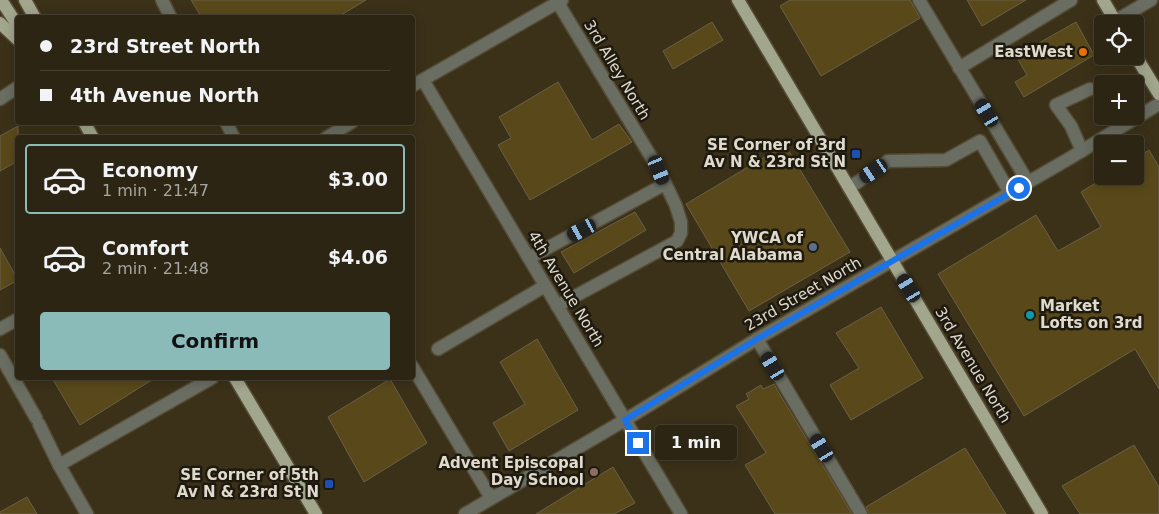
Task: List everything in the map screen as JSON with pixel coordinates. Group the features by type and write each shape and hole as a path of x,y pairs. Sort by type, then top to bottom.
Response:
{"main road":[{"path":"1,0 15,21"},
{"path":"25,0 33,15"},
{"name":"3rd Avenue North","path":"738,0 1042,514"},
{"path":"1103,0 1112,15"},
{"path":"0,22 15,37"},
{"path":"1141,65 1159,94"},
{"path":"236,380 316,514"}],"street":[{"path":"162,0 170,15"},
{"path":"919,0 1028,182"},
{"path":"959,68 1071,0"},
{"path":"1127,15 1151,0"},
{"path":"418,83 560,1"},
{"name":"3rd Alley North","path":"557,306 677,241 681,233 681,222 676,206 665,184 560,1"},
{"name":"4th Avenue North","path":"418,83 528,258 681,514"},
{"path":"0,99 15,89"},
{"path":"1082,151 1071,126 1056,105 1090,89"},
{"name":"23rd Street North","path":"465,514 488,505 757,339 1082,151 1159,104"},
{"path":"331,135 347,125"},
{"path":"849,188 888,161 946,160 980,141 1010,193"},
{"path":"528,258 665,184"},
{"path":"438,349 545,286"},
{"path":"0,330 15,321"},
{"path":"757,339 861,514"},
{"path":"0,355 38,421 59,465 87,514"},
{"path":"415,371 488,505"},
{"path":"59,465 208,380"}],"building":[{"path":"191,0 366,0 341,15 200,15"},
{"path":"790,0 910,0 920,18 821,76 780,6"},
{"path":"967,0 1026,0 982,26"},
{"path":"712,22 723,40 673,69 663,51"},
{"path":"1076,22 1094,55 1024,97 1015,82 1027,75 1016,56"},
{"path":"558,82 592,140 619,124 632,142 530,200 498,145 511,138 499,117"},
{"path":"18,126 18,135 15,135 15,163 0,171 0,136"},
{"path":"785,145 850,252 749,311 686,204"},
{"path":"1149,150 1159,167 1159,389 1135,349 1024,416 938,274 1036,215 1058,251 1101,227 1081,192 1094,184 1144,185 1144,153"},
{"path":"635,212 646,230 574,273 561,252"},
{"path":"0,248 15,275 15,282 0,290"},
{"path":"881,307 923,378 851,420 830,385 859,368 836,333"},
{"path":"537,339 578,410 509,451 493,423 525,404 500,362"},
{"path":"53,380 152,380 80,425"},
{"path":"391,380 427,443 364,482 328,417"},
{"path":"774,384 852,514 775,514 745,465 766,453 736,406 749,399 746,394 761,385 763,389"},
{"path":"1134,445 1159,487 1159,514 1080,514 1062,486"},
{"path":"965,448 1006,514 869,514 866,507"},
{"path":"613,467 635,503 614,514 536,514"},
{"path":"27,497 37,514 0,514 0,512"}],"place":[{"name":"EastWest","path":"1083,52"},
{"name":"SE Corner of 3rd Av N & 23rd St N","path":"856,154"},
{"name":"YWCA of Central Alabama","path":"813,247"},
{"name":"Market Lofts on 3rd","path":"1030,315"},
{"name":"Advent Episcopal Day School","path":"594,472"},
{"name":"SE Corner of 5th Av N & 23rd St N","path":"329,484"}],"route":[{"path":"638,443 625,420 757,339 1019,188"}]}
